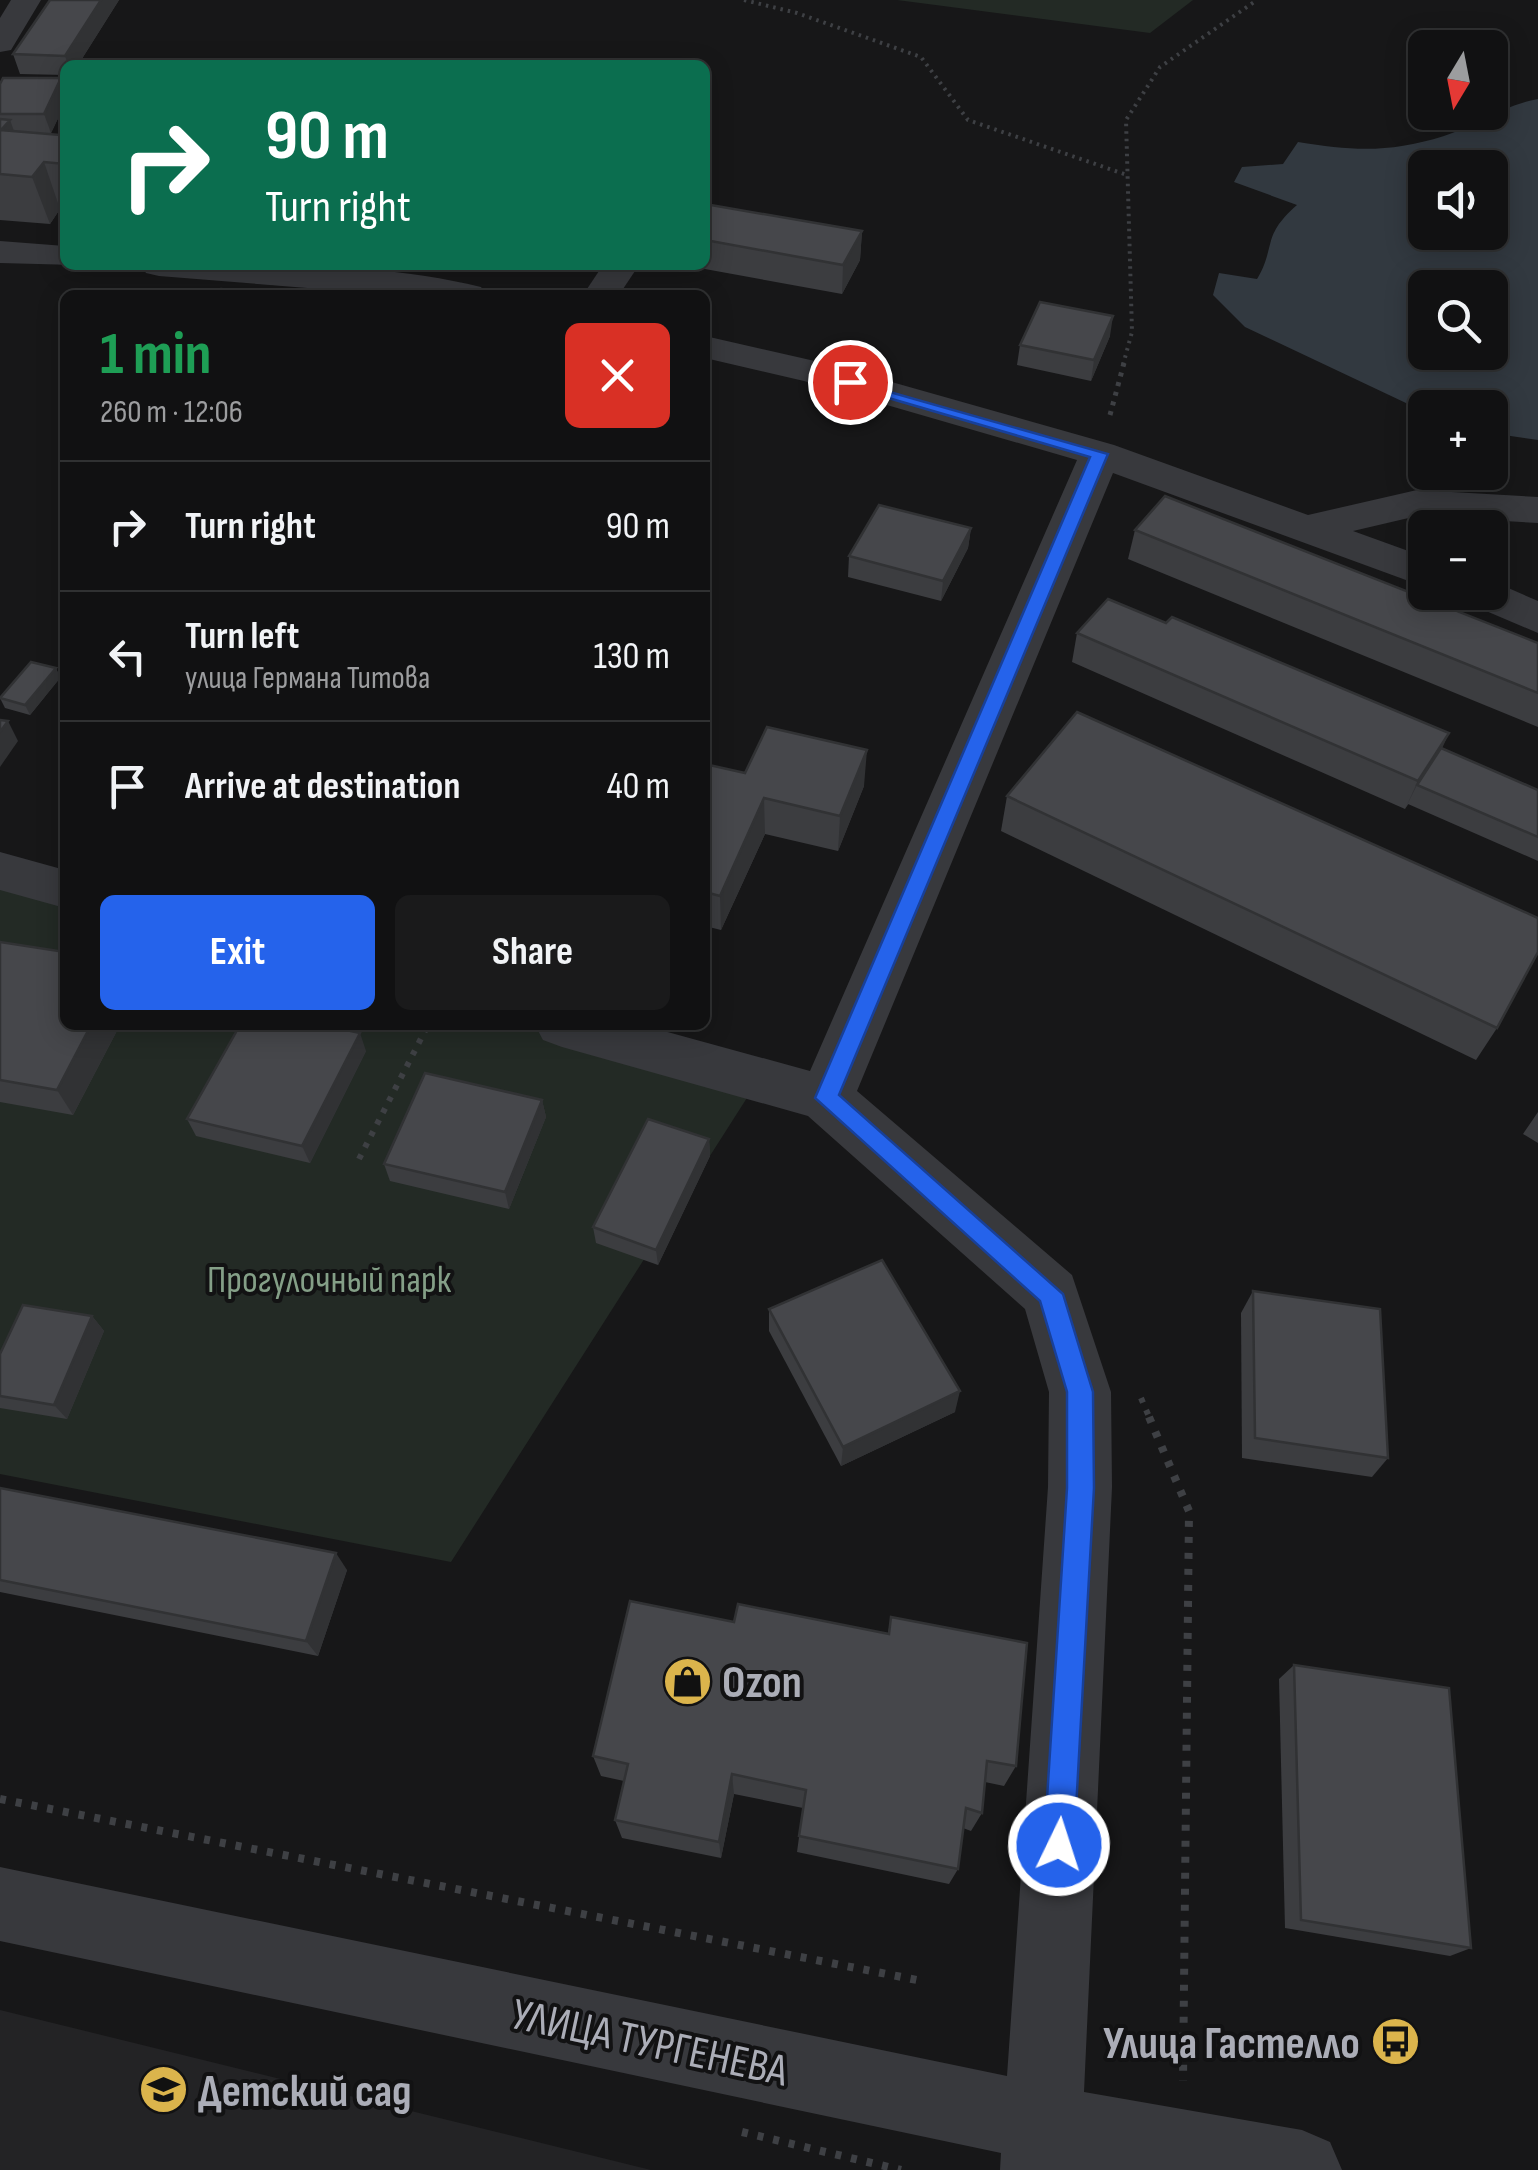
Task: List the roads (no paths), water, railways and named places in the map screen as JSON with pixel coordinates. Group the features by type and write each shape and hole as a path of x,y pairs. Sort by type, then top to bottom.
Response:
{"street":[{"path":"0,43 26,0"},
{"path":"0,252 60,257"},
{"path":"222,270 446,290"},
{"path":"710,348 814,372 1100,454 1408,566"},
{"path":"826,1098 1100,454"},
{"path":"1306,529 1417,503 1538,510"},
{"path":"1508,605 1538,618"},
{"path":"0,871 60,888"},
{"path":"580,1030 826,1098 1051,1294 1080,1392 1080,1488 1041,2147"},
{"name":"УЛИЦА ТУРГЕНЕВА","path":"0,1904 1041,2147 1182,2152 1302,2170"}],"place":[{"name":"Ozon","path":"687,1681"},
{"name":"Улица Гастелло","path":"1395,2042"},
{"name":"Детский сад","path":"163,2090"}],"park label":[{"name":"Прогулочный парк","path":"329,1279"}]}
